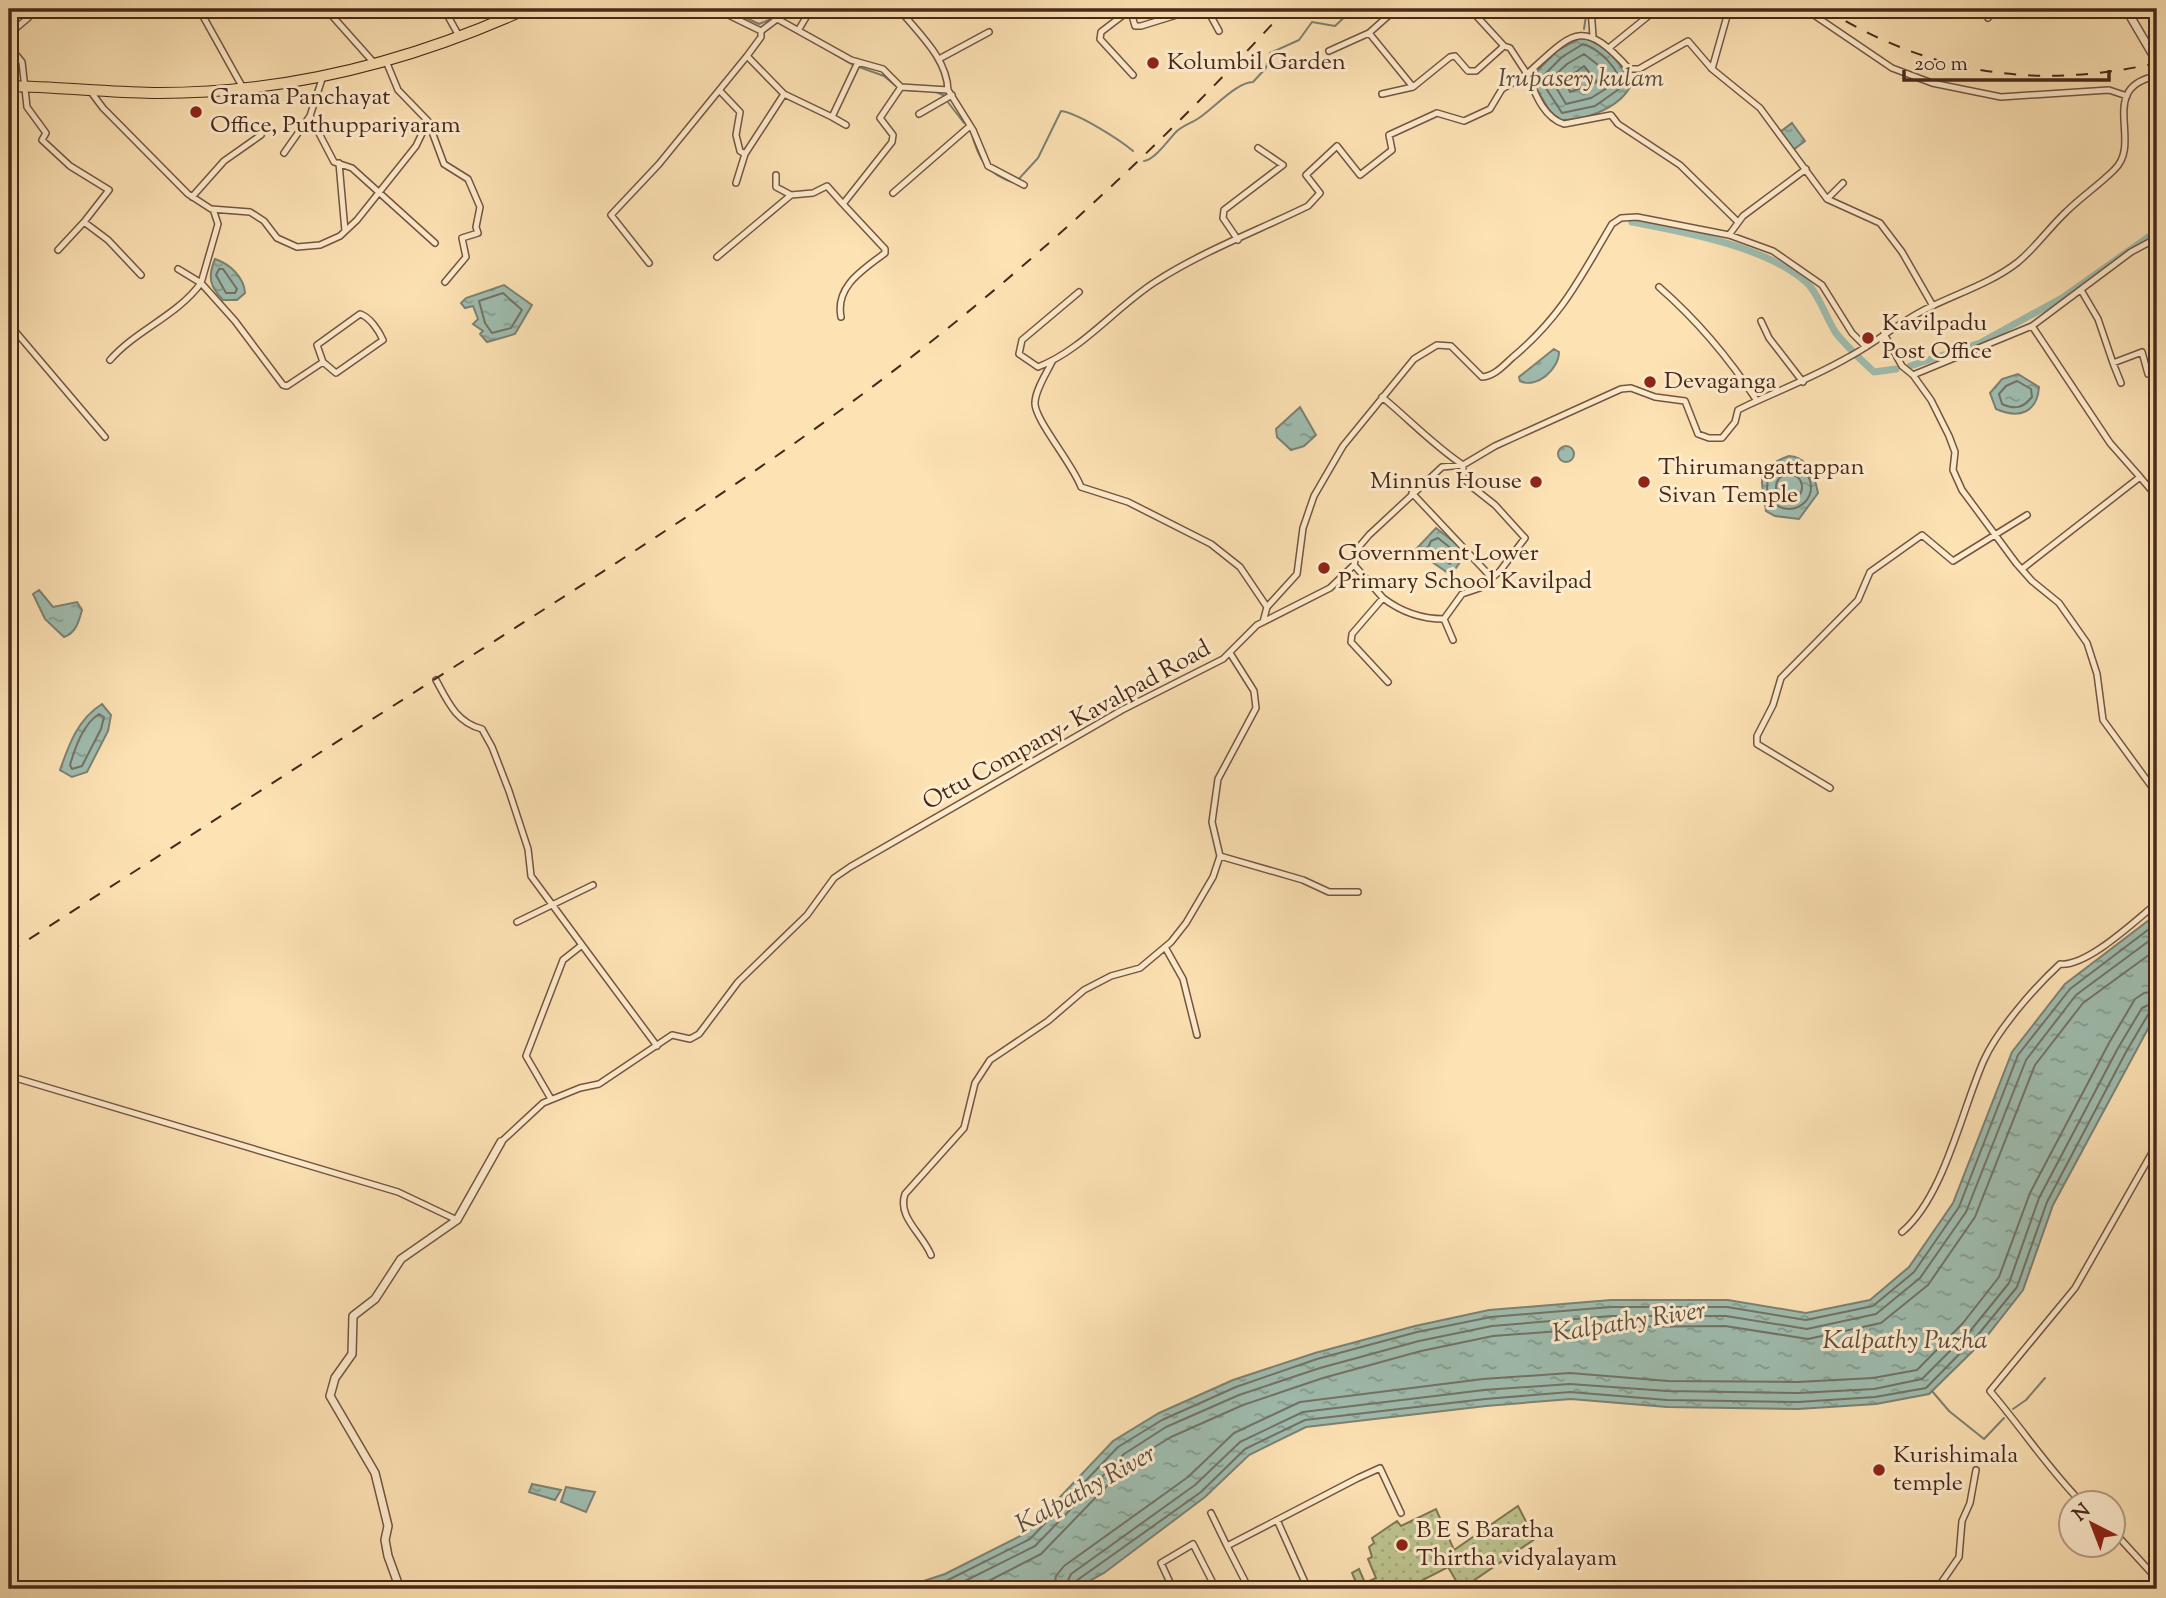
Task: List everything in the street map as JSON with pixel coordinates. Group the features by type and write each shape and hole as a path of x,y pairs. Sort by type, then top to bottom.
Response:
{"highway":[{"path":"9,86 154,93 243,88 323,76 381,63 526,9"}],"street":[{"path":"9,34 28,18 24,9"},
{"path":"199,9 243,88"},
{"path":"326,9 381,63 398,90 428,121 444,163 468,179 480,207 478,233 462,238 466,257 446,282"},
{"path":"444,9 459,36"},
{"path":"716,9 761,31"},
{"path":"799,29 811,9"},
{"path":"899,9 939,59 948,76 950,93 970,126 988,166 1022,185"},
{"path":"1133,75 1100,39 1101,32 1131,10 1135,26 1141,26 1196,9"},
{"path":"1208,9 1219,31"},
{"path":"1329,51 1370,33 1396,9"},
{"path":"1470,9 1504,46 1510,48 1527,74 1543,107 1558,122 1564,124 1611,115 1618,124 1681,165 1738,222"},
{"path":"1591,9 1593,36"},
{"path":"1610,47 1657,9"},
{"path":"1712,69 1728,11 1718,9"},
{"path":"1804,9 1892,68 1933,83 2001,97 2109,90 2127,96 2148,78 2157,76"},
{"path":"1983,9 1988,18"},
{"path":"2126,9 2155,52"},
{"path":"761,31 776,19 858,62 883,69 901,87 950,93"},
{"path":"649,263 611,215 720,91 761,37 761,31"},
{"path":"939,59 989,32"},
{"path":"1370,33 1413,87"},
{"path":"1080,292 1022,340 1019,354 1028,363 1038,367 1052,362 1153,283 1198,256 1308,206 1320,193 1306,175 1337,146 1360,175 1392,150 1390,135 1437,113 1464,121 1490,109 1502,89 1527,74 1562,43 1581,34 1593,36 1610,47 1629,69 1639,69 1688,41 1712,69 1760,108 1827,199 1880,223 1902,252 1933,306"},
{"path":"9,46 22,62 27,107 46,133 42,140 69,166 109,190 58,250"},
{"path":"1382,94 1413,87 1450,57 1455,56 1468,71 1476,71 1504,46"},
{"path":"747,56 784,94 846,125"},
{"path":"832,117 858,62"},
{"path":"284,153 310,116 323,76"},
{"path":"843,204 892,142 893,135 880,118 901,87"},
{"path":"90,90 103,108 192,197 213,209 250,212 264,221 277,238 297,247 320,244 345,231 416,146 428,121"},
{"path":"720,91 740,112 736,135 740,151 745,154"},
{"path":"919,114 950,93"},
{"path":"736,183 745,154 784,94"},
{"name":"Ottu Company- Kavalpad Road","path":"501,1142 543,1103 599,1084 672,1035 690,1039 699,1034 738,982 807,915 834,878 1122,710 1230,653 1244,636 1263,622 1330,588 1354,565 1358,548 1441,467 1463,465 1491,447 1622,389 1630,388 1655,397 1685,401 1698,434 1709,438 1722,438 1735,422 1738,410 1803,382 1866,348 1884,334 1933,306 1976,287 2018,262 2068,209 2120,165 2126,150 2122,109 2127,96"},
{"path":"310,116 334,162 352,168 435,243"},
{"path":"893,193 970,126"},
{"path":"192,197 224,162 261,135"},
{"path":"1238,240 1223,218 1224,210 1283,165 1258,148"},
{"path":"339,163 345,231"},
{"path":"1729,235 1738,222 1807,169"},
{"path":"776,175 776,187 791,195 813,193 827,186 885,249 885,253 856,275 841,295 838,302 841,317"},
{"path":"1827,199 1843,183"},
{"path":"717,257 791,195"},
{"path":"110,360 121,348 192,296 201,283 218,224 213,209"},
{"path":"1263,622 1267,607 1297,574 1303,528 1327,471 1360,422 1414,359 1437,345 1451,346 1482,377 1493,374 1543,332 1564,305 1612,224 1621,218 1637,217 1729,235 1773,251 1811,274 1822,285 1852,333 1866,348"},
{"path":"84,222 107,240 141,275"},
{"path":"1913,375 2032,326 2131,252 2157,238"},
{"path":"178,270 201,283 235,321 283,385 287,386 323,362"},
{"path":"1659,288 1693,317 1728,357 1757,401"},
{"path":"2081,290 2098,319 2121,383"},
{"path":"360,314 366,316 383,340 336,373 323,362 317,345 360,314"},
{"path":"1761,321 1769,338 1803,382"},
{"path":"9,324 105,437"},
{"path":"2032,326 2110,443 2157,497"},
{"path":"1884,334 1902,366 1913,375 1931,400 1955,452 1953,470 1962,490 1995,537 2022,569 2059,603 2087,643 2097,674 2103,720 2157,794"},
{"path":"2113,363 2143,352 2148,374"},
{"path":"1052,362 1035,398 1035,409 1048,433 1071,462 1081,486 1128,502 1211,544 1240,567 1267,607"},
{"path":"1382,397 1433,444 1463,465 1464,477 1471,486 1495,505 1525,538 1500,571 1480,588 1462,594 1444,619"},
{"path":"2022,569 2140,477"},
{"path":"1412,493 1491,577"},
{"path":"1830,788 1757,744 1781,678 1858,600 1870,572 1922,535 1953,561 2027,515"},
{"path":"1354,565 1383,598 1397,609 1427,619 1444,619"},
{"path":"1383,598 1352,634 1351,642 1388,682"},
{"path":"1444,619 1453,640"},
{"path":"931,1255 924,1238 903,1212 901,1204 905,1194 964,1128 982,1068 1084,990 1111,976 1140,968 1165,947 1186,923 1213,877 1220,856 1212,822 1218,779 1256,708 1254,691 1230,653"},
{"path":"436,680 454,712 467,725 482,729 492,747 528,849 531,876 657,1046"},
{"path":"1220,856 1303,880 1329,892 1358,892"},
{"path":"517,922 593,885"},
{"path":"1902,1232 1915,1221 1932,1189 1967,1110 1985,1057 2009,1023 2060,964 2070,965 2109,941 2157,903"},
{"path":"551,1099 526,1056 563,960 582,945"},
{"path":"1165,947 1183,979 1197,1035"},
{"path":"2157,1043 2153,1047 2157,1050"},
{"path":"9,1076 398,1192 457,1220"},
{"path":"400,1589 388,1556 385,1540 387,1526 375,1473 330,1395 330,1386 352,1354 354,1316 375,1299 401,1259 457,1220 501,1142"},
{"path":"2071,1490 2048,1466 2023,1430 1990,1391 2076,1288 2157,1144"},
{"path":"1227,1546 1380,1468 1401,1513"},
{"path":"1937,1589 1959,1557 1962,1521 1970,1503 1976,1470"},
{"path":"1211,1513 1249,1589"},
{"path":"1277,1520 1308,1589"},
{"path":"1173,1589 1161,1563 1193,1544 1216,1589"},
{"path":"2128,1548 2157,1579"},
{"path":"2060,1589 2065,1586 2069,1589"}],"green space":[{"name":"B E S Baratha Thirtha vidyalayam","path":"1518,1506 1535,1539 1461,1589 1448,1567 1415,1584 1417,1589 1355,1589 1358,1587 1352,1573 1359,1569 1365,1583 1376,1578 1368,1559 1372,1557 1369,1547 1374,1543 1372,1538 1397,1521 1401,1526 1436,1509 1454,1550"}],"water":[{"name":"Irupasery kulam","path":"1582,37 1612,56 1623,70 1630,87 1617,102 1599,112 1559,120 1551,113 1530,78 1557,51"},
{"path":"1792,123 1805,141 1793,150 1780,132"},
{"path":"215,259 231,268 242,282 245,293 237,300 223,300 212,285 211,271"},
{"path":"504,285 532,305 515,334 487,342 480,334 483,331 473,324 478,319 473,306 465,308 461,303 466,298"},
{"path":"1554,349 1559,352 1558,358 1546,376 1533,382 1520,381 1519,377"},
{"path":"2018,374 2039,387 2035,403 2025,412 2019,413 1996,409 1990,393 2002,379"},
{"path":"1300,407 1316,435 1304,446 1291,450 1277,437 1276,429"},
{"path":"1563,446 1569,446 1574,454 1572,460 1563,462 1558,457 1558,451"},
{"path":"1789,456 1806,464 1813,475 1818,493 1799,519 1775,516 1766,511 1762,476 1770,466"},
{"path":"1436,528 1467,552 1451,575 1415,550"},
{"path":"39,590 53,607 77,602 82,610 71,633 64,637 45,619 33,594"},
{"path":"102,704 111,715 108,731 87,772 72,777 60,770 67,751 75,733 87,717"},
{"name":"Kalpathy Puzha","path":"2157,914 2157,1012 2053,1205 2023,1290 1983,1341 1929,1394 1876,1404 1798,1409 1667,1407 1571,1399 1306,1427 1249,1455 1205,1497 1104,1573 1075,1589 899,1589 945,1574 1026,1533 1113,1441 1159,1413 1233,1380 1315,1353 1415,1326 1489,1310 1611,1300 1728,1300 1806,1313 1870,1300 1909,1267 1953,1203 2012,1052 2065,984"},
{"path":"532,1484 561,1490 555,1500 529,1492"},
{"path":"566,1487 595,1492 586,1512 561,1502"}],"waterway":[{"path":"727,9 759,24 776,17"},
{"path":"1144,161 1156,154 1180,128 1199,118 1233,90 1253,82 1266,68 1270,53 1299,40 1312,22 1335,26 1353,9"},
{"path":"1584,29 1587,9"},
{"path":"831,52 853,65"},
{"path":"859,67 884,76 896,86"},
{"path":"906,90 925,91"},
{"path":"934,91 945,96"},
{"path":"947,101 964,123"},
{"path":"971,131 985,164 997,175 1015,183 1038,158 1061,111 1088,122 1133,151"},
{"path":"1632,222 1723,242 1789,269 1811,287 1836,333 1874,372 1896,369"},
{"path":"1910,366 1980,343 2062,298 2157,231"},
{"path":"2013,1409 2026,1400 2045,1378"},
{"path":"1932,1391 1949,1411 1984,1439 2004,1418"}],"railway":[{"path":"9,952 659,535 860,396 973,307 1082,213 1187,113 1286,9"},
{"path":"1825,9 1905,49 1986,71 2069,75 2157,63"}],"place":[{"name":"Kolumbil Garden","path":"1153,63"},
{"name":"Grama Panchayat Office, Puthuppariyaram","path":"196,112"},
{"name":"Kavilpadu Post Office","path":"1868,338"},
{"name":"Devaganga","path":"1650,382"},
{"name":"Minnus House","path":"1536,482"},
{"name":"Thirumangattappan Sivan Temple","path":"1644,482"},
{"name":"Government Lower Primary School Kavilpad","path":"1324,568"},
{"name":"Kurishimala temple","path":"1879,1470"},
{"name":"B E S Baratha Thirtha vidyalayam","path":"1402,1545"}],"water label":[{"name":"Kalpathy River","path":"1629,1323"},
{"name":"Kalpathy River","path":"1086,1490"}]}
